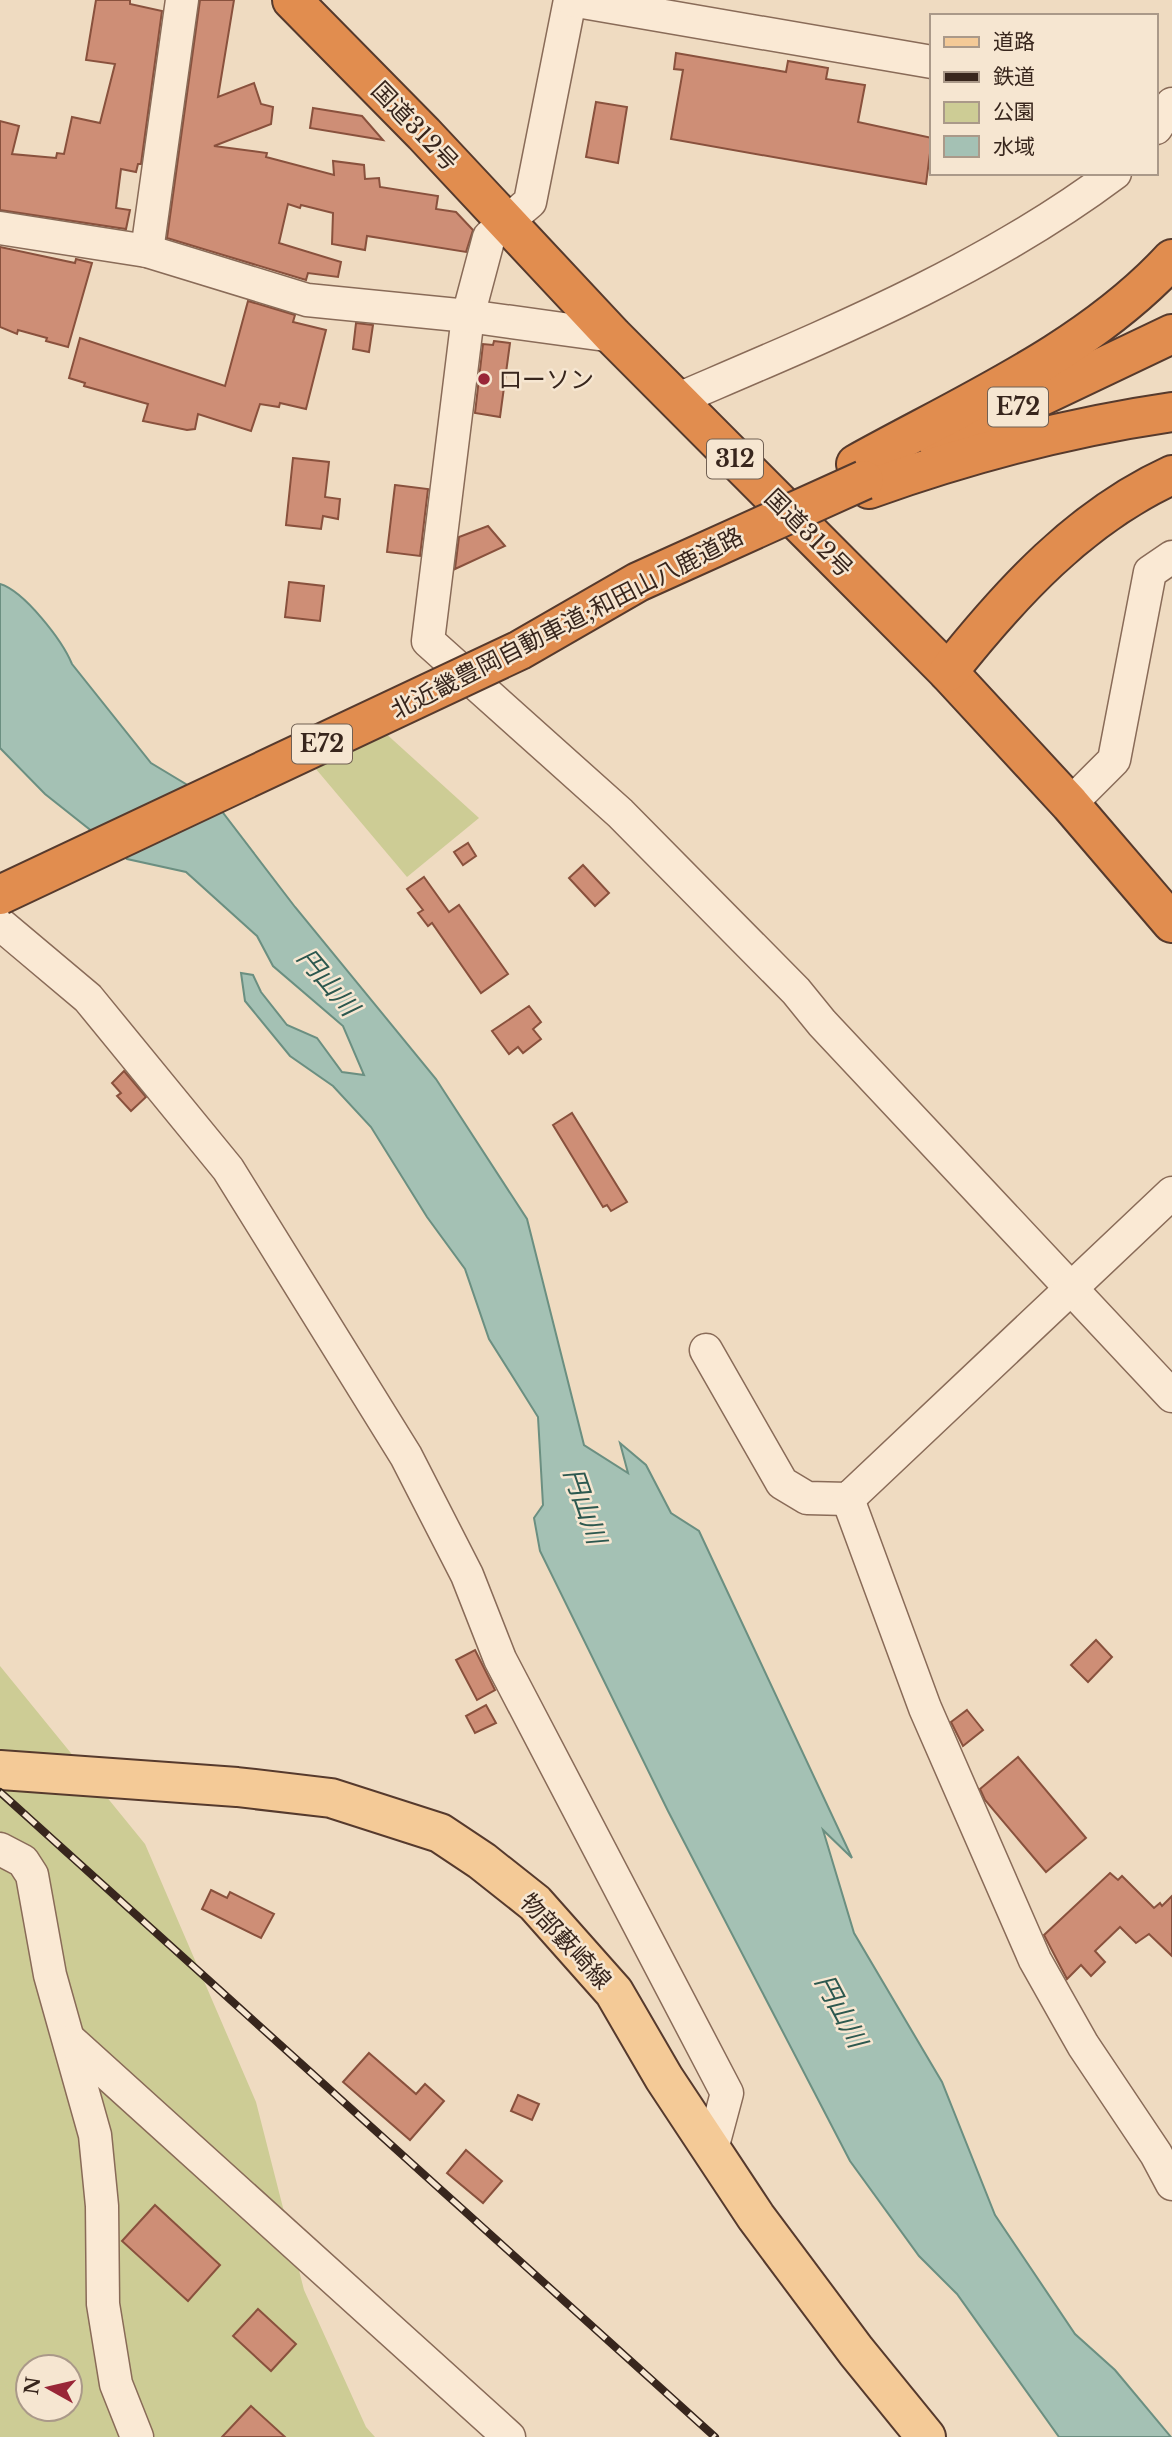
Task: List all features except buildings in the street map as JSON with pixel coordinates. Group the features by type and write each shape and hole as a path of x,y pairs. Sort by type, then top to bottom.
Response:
{"highway":[{"name":"国道312号","path":"292,0 424,134 613,336 948,672 1070,804 1172,923"},
{"path":"520,650 587,631 863,478 1062,349 1148,285 1172,259"},
{"name":"E72","path":"863,478 1172,334"},
{"path":"863,478 1125,419 1172,412"},
{"path":"948,672 996,611 1077,535 1123,500 1172,475"},
{"name":"北近畿豊岡自動車道;和田山八鹿道路","path":"0,895 520,650 638,582 863,478"},
{"path":"948,672 1009,627 1115,530 1172,497"}],"main road":[{"name":"物部藪崎線","path":"5,1770 237,1787 331,1798 440,1833 535,1903 614,1992 664,2078 764,2228 856,2351 926,2437"}],"street":[{"path":"147,251 182,0"},
{"path":"930,62 571,0 530,202 489,237 468,316 428,641 650,842 796,990 822,1023 1172,1396"},
{"path":"1158,125 1172,104"},
{"path":"676,400 827,335 947,276 1066,210 1112,175"},
{"path":"0,228 147,251 307,300 468,316 613,336"},
{"path":"1070,804 1114,760 1150,572 1172,557"},
{"path":"0,924 88,998 228,1169 406,1456 467,1575 500,1659 727,2093 712,2149"},
{"path":"706,1350 782,1483 807,1498 848,1499 1172,1193"},
{"path":"848,1499 925,1708 1035,1961 1083,2045 1156,2154 1172,2184"},
{"path":"0,1849 23,1861 32,1875 50,1975 96,2135 102,2206 103,2304 116,2384 136,2437"},
{"path":"71,2041 509,2437"}],"green space":[{"path":"372,721 479,818 407,877 305,756"},
{"path":"0,1666 145,1844 256,2102 304,2290 366,2427 375,2437 0,2437"}],"water":[{"name":"円山川","path":"0,584 10,588 31,606 60,642 72,664 151,763 214,801 295,907 436,1079 527,1219 584,1445 628,1473 620,1443 646,1465 671,1513 699,1531 852,1858 823,1830 854,1933 942,2082 995,2215 1075,2334 1115,2370 1171,2437 1059,2437 957,2294 919,2256 850,2161 668,1811 540,1551 534,1518 543,1505 538,1417 489,1339 465,1269 427,1217 371,1127 333,1086 290,1056 245,1001 241,973 253,975 261,992 287,1025 317,1038 342,1072 364,1075 343,1026 273,966 257,936 186,872 127,859 45,794 0,748"}],"railway":[{"path":"0,1792 715,2437"}],"place":[{"name":"ローソン","path":"484,379"}]}
